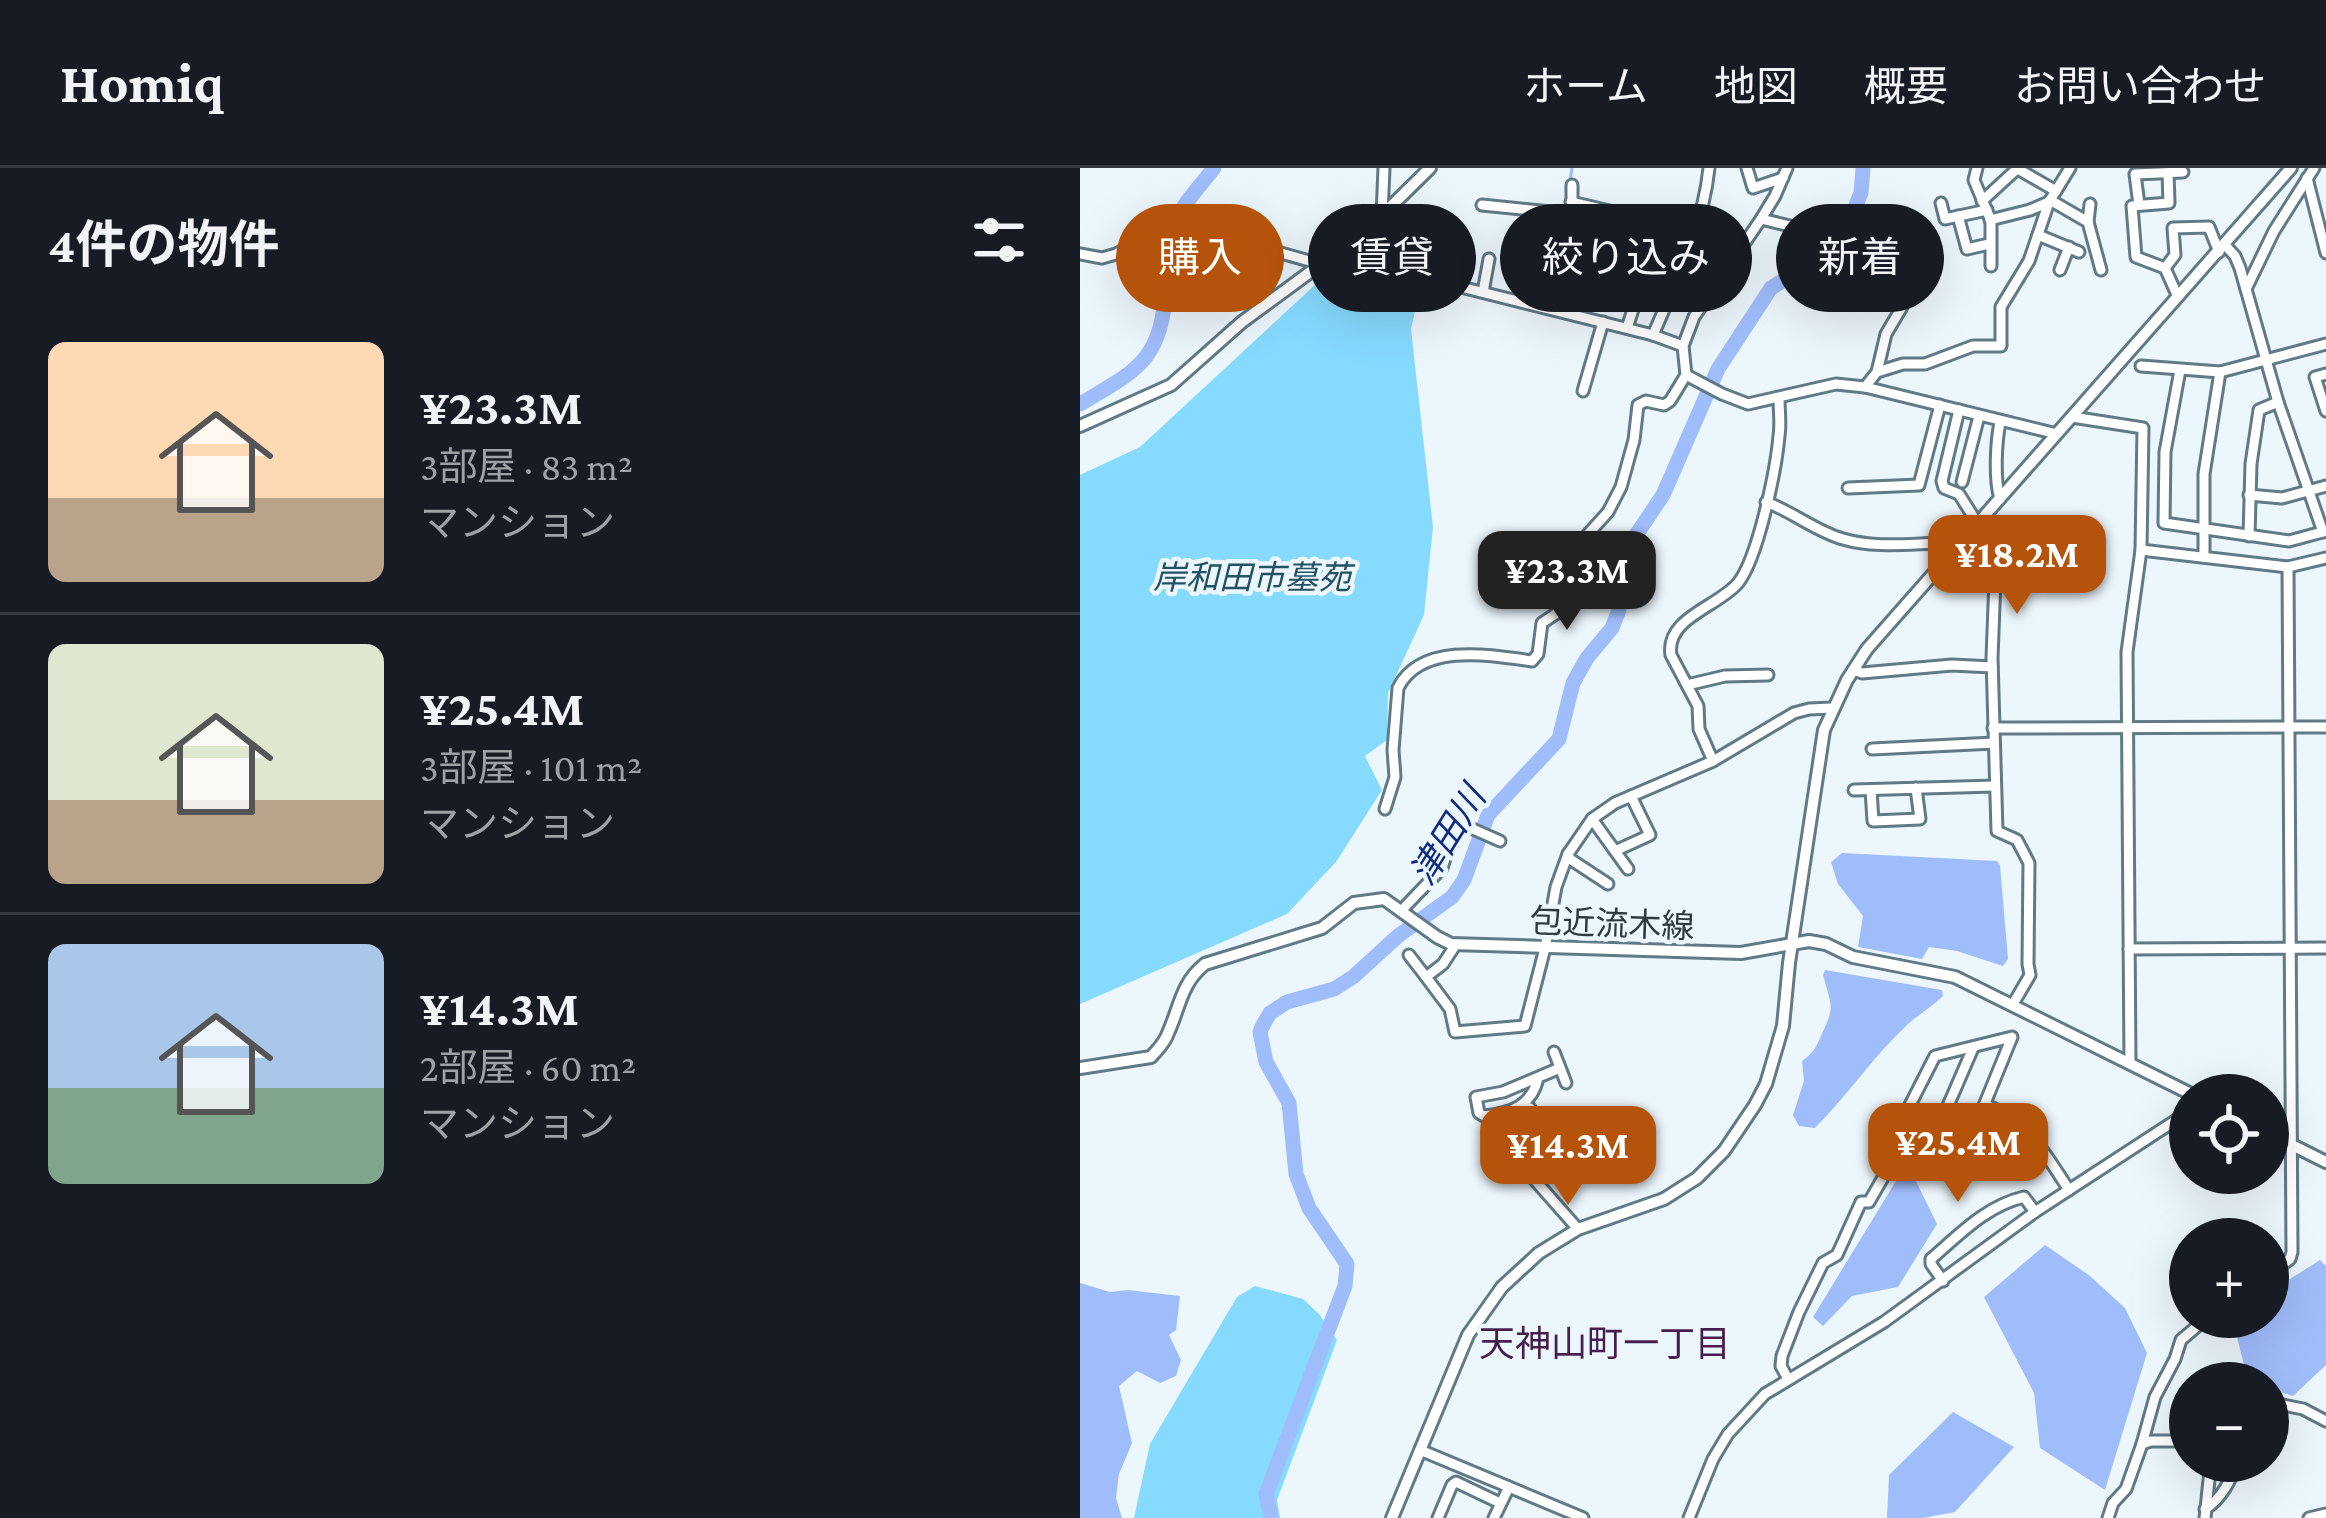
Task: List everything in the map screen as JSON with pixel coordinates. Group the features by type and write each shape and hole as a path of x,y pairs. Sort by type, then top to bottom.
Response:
{"street":[{"path":"1382,204 1384,168"},
{"path":"1393,204 1430,168"},
{"path":"1653,335 1682,272 1708,168"},
{"path":"1747,168 1753,188 1785,173"},
{"path":"1977,168 1974,180 1986,210 1991,266"},
{"path":"1877,372 1903,364 1925,364 1973,346 2001,346 2001,307 2029,261 2052,198 2070,168"},
{"path":"1392,1518 1461,1349 1490,1302 1524,1265 1578,1229 1683,1189 1724,1151 1755,1105 1776,1054 1819,753 1832,708 1853,670 2291,168"},
{"path":"1986,210 2018,169 2088,222"},
{"path":"2168,172 2169,203 2132,206 2136,257 2165,268 2178,297"},
{"path":"2139,206 2135,174 2183,172"},
{"path":"1384,808 1395,777 1393,749 1402,681 1416,668 1445,657 1491,655 1532,661 1538,654 1542,623 1566,607 1561,547 1579,544 1608,512 1621,487 1638,405 1670,401 1686,375 1683,346 1694,317 1761,219 1785,173"},
{"path":"2246,289 2310,173"},
{"path":"2310,173 2326,253"},
{"path":"1572,185 1571,202 1579,204"},
{"path":"1941,203 1945,219 1986,210 2030,210 2052,198"},
{"path":"2090,204 2088,222 2101,270"},
{"path":"1482,205 1500,207"},
{"path":"1958,216 1967,249 1989,244"},
{"path":"1761,219 1819,233 1845,267 1902,307 1886,334 1877,372 1865,387"},
{"path":"1080,254 1102,258 1162,229 1185,226 1308,261"},
{"path":"2165,268 2174,255 2173,228 2210,227 2222,249 2235,256 2278,402 2325,532 2289,541 2164,523 2165,452 2180,370"},
{"path":"2038,235 2074,249 2060,270"},
{"path":"1483,292 1489,259"},
{"path":"1080,426 1171,385 1242,322 1308,273"},
{"path":"1476,290 1500,296"},
{"path":"1566,312 1683,346"},
{"path":"1627,328 1632,312"},
{"path":"1583,391 1603,322"},
{"path":"2141,366 2220,372 2326,344"},
{"path":"2204,557 2206,456 2220,372"},
{"path":"2326,374 2315,377 2326,411"},
{"path":"1686,375 1748,404 1836,384 2056,434"},
{"path":"1713,761 1699,729 1698,706 1669,646 1678,627 1738,583 1746,570 1779,441 1779,398"},
{"path":"2249,536 2259,410 2278,402"},
{"path":"1848,488 1919,485 1940,405"},
{"path":"1959,410 1942,481 1944,488 1959,494 1996,553 1992,667 1997,831 2017,840 2030,863 2030,975 2012,1037 1972,1136 1909,1107 1935,1056 2012,1037"},
{"path":"1963,482 1979,416"},
{"path":"2072,417 2143,428 2141,550 2128,652 2130,1064"},
{"path":"2000,422 1996,448 2000,499"},
{"path":"1973,441 1996,448"},
{"path":"1929,448 1949,453"},
{"path":"2249,495 2282,498 2326,486"},
{"path":"1766,502 1842,539 1868,544 1948,543 1957,548"},
{"path":"2141,550 2288,566 2326,558"},
{"path":"2288,566 2289,1260"},
{"path":"1853,670 1992,667"},
{"path":"1687,685 1725,676 1768,675"},
{"path":"1442,1034 1525,1026 1556,887 1568,854 1592,819 1611,805 1713,761 1794,713 1832,708"},
{"path":"1994,728 2326,727"},
{"path":"1872,749 1994,743"},
{"path":"1854,790 1996,786"},
{"path":"1871,790 1873,820 1920,819 1916,788"},
{"path":"1615,850 1650,835 1631,796"},
{"path":"1592,819 1628,869"},
{"path":"1080,1068 1150,1057 1167,1039 1184,987 1205,964 1322,928 1354,903 1384,898 1404,914 1442,868 1457,822 1500,842"},
{"path":"1568,854 1608,884"},
{"name":"包近流木線","path":"1404,914 1437,938 1456,944 1741,953 1809,940 1853,956 1955,977 2169,1083"},
{"path":"1426,976 1443,964 1456,944"},
{"path":"2129,950 2326,948"},
{"path":"1409,955 1450,1009 1455,1032"},
{"path":"1941,1122 1973,1048"},
{"path":"1554,1052 1566,1083"},
{"path":"1530,1108 1504,1118 1484,1116 1476,1097 1503,1092 1560,1068"},
{"path":"1504,1118 1527,1102 1538,1078"},
{"path":"1985,1105 2008,1115 2035,1138 2069,1190"},
{"path":"1788,1378 1782,1356 1807,1295 1823,1263 1837,1255 1861,1202 1869,1202 1896,1155 1945,1158 2000,1134 2008,1115"},
{"path":"1504,1118 1533,1178 1578,1229"},
{"path":"1689,1518 1728,1434 1765,1394 1868,1332 2035,1212 2169,1125"},
{"path":"2289,1144 2326,1162"},
{"path":"1943,1282 1931,1259 1980,1216 2024,1197 2035,1212"},
{"path":"2108,1518 2113,1502 2126,1489 2155,1396 2182,1338"},
{"path":"2289,1406 2326,1421"},
{"path":"2142,1444 2169,1441"},
{"path":"1420,1450 1583,1518"},
{"path":"1438,1518 1456,1482 1500,1503"},
{"path":"2205,1514 2209,1482"},
{"path":"2205,1514 2229,1482"},
{"path":"1494,1518 1509,1487"},
{"path":"2309,1518 2326,1514"}],"green space":[{"name":"岸和田市墓苑","path":"1308,291 1308,312 1415,312 1411,329 1433,527 1424,615 1388,693 1387,740 1365,756 1382,790 1336,862 1287,914 1080,1004 1080,475 1140,447"},
{"path":"1255,1286 1303,1299 1337,1340 1277,1500 1280,1518 1134,1518 1150,1444 1237,1297"}],"shaded area":[{"path":"1842,853 1997,861 2008,959 2003,966 1929,947 1922,959 1858,947 1863,916 1838,884 1831,862"},
{"path":"1825,970 1942,990 1943,996 1893,1039 1815,1128 1799,1126 1793,1115 1804,1081 1802,1061 1816,1047 1830,1012"},
{"path":"1907,1163 1937,1224 1898,1287 1852,1296 1823,1326 1813,1317"},
{"path":"2045,1245 2125,1308 2147,1353 2105,1490 2040,1448 2034,1393 1984,1297"},
{"path":"2320,1260 2326,1266 2326,1365 2293,1396 2289,1395 2289,1362 2243,1362 2237,1338 2289,1338 2289,1280"},
{"path":"1080,1283 1110,1292 1180,1296 1176,1330 1169,1335 1181,1360 1176,1376 1160,1383 1137,1371 1119,1386 1132,1443 1119,1474 1116,1498 1122,1518 1080,1518"},
{"path":"1953,1412 2014,1447 1955,1512 1887,1518 1889,1475"}],"waterway":[{"path":"1080,404 1133,370 1153,346 1164,310 1173,229 1183,207 1214,168"},
{"path":"1570,181 1572,168"},
{"name":"津田川","path":"1271,1518 1266,1494 1345,1286 1347,1264 1309,1208 1296,1174 1289,1103 1266,1062 1263,1025 1270,1013 1287,1002 1334,989 1353,977 1398,936 1452,897 1464,880 1488,815 1559,739 1573,683 1612,628 1619,610 1623,568 1632,541 1663,495 1718,369 1771,288 1826,254 1847,227 1861,193 1863,168"}],"district":[{"name":"天神山町一丁目","path":"1605,1343"}]}
